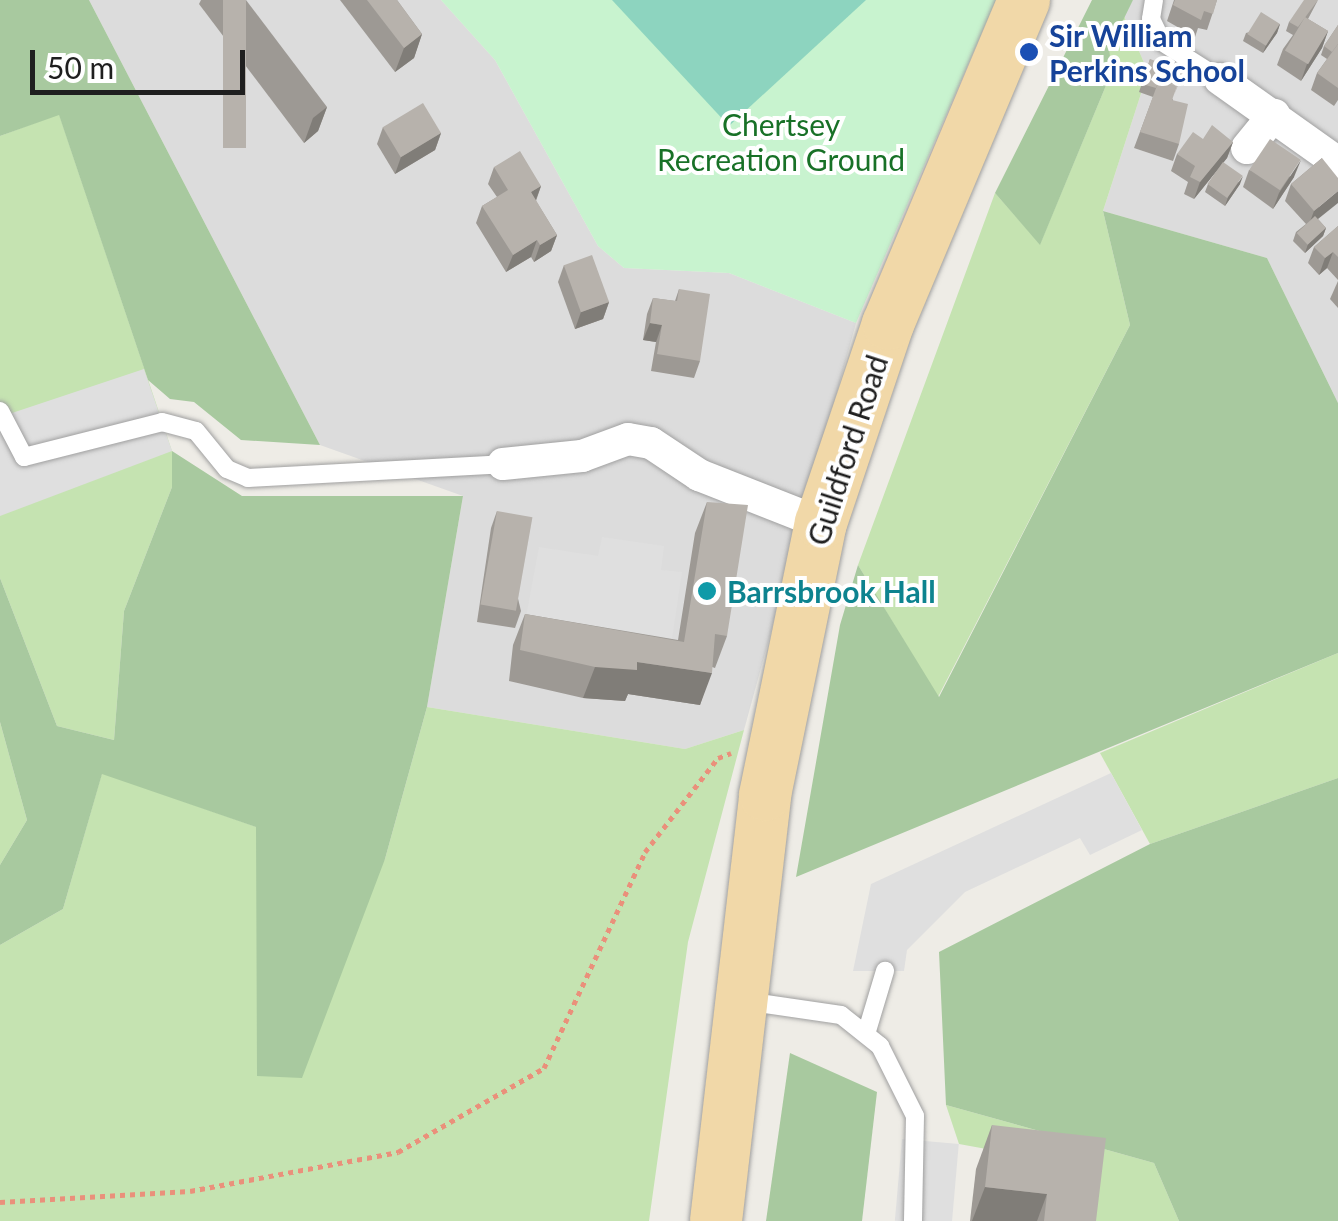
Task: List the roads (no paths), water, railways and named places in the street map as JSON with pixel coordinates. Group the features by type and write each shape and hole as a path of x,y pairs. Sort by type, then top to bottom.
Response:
{"main road":[{"name":"Guildford Road","path":"716,1221 739,1000 775,736 821,522 888,324 1024,0"}],"street":[{"path":"1220,79 1338,163"},
{"path":"1247,148 1274,115"},
{"path":"503,464 582,456 628,439 650,443 699,475 821,522"}],"lane":[{"path":"1154,0 1151,19 1162,42 1220,79"},
{"path":"0,411 24,457 162,422 196,431 227,469 248,478 503,464"},
{"path":"867,1031 885,970"},
{"path":"739,1000 841,1015 867,1031 916,1116 914,1221"}],"place":[{"name":"Sir William Perkins School","path":"1029,52"},
{"name":"Barrsbrook Hall","path":"707,591"}],"park label":[{"name":"Chertsey Recreation Ground","path":"781,141"}]}
